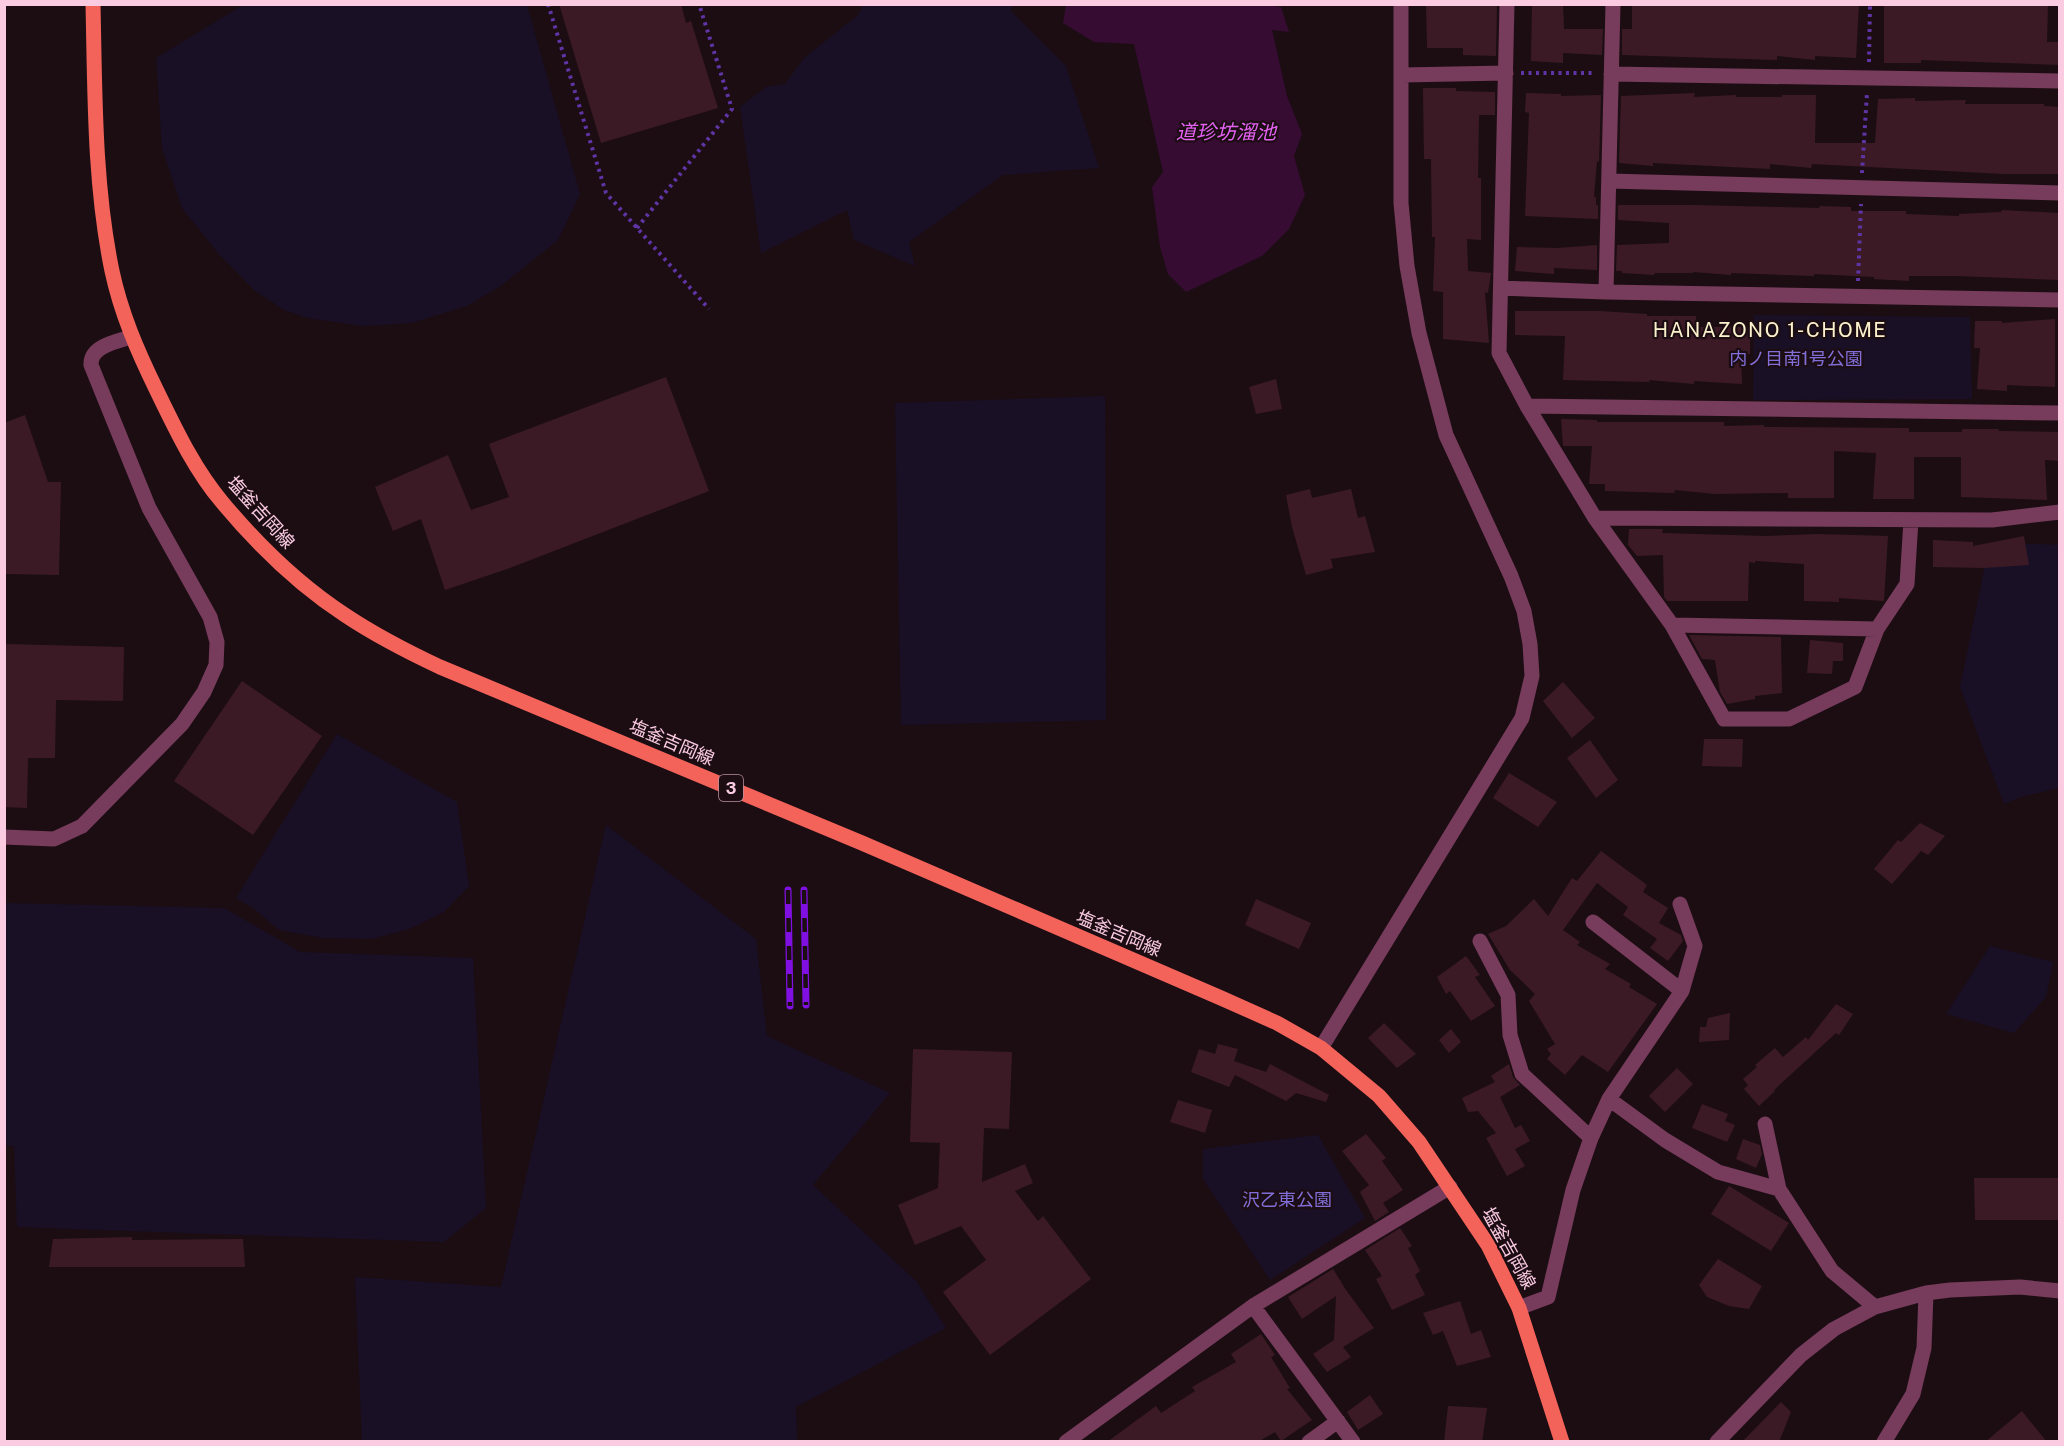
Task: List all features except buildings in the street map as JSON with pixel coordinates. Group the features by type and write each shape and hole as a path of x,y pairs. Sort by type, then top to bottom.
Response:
{"main road":[{"name":"塩釜吉岡線","path":"93,4 99,172 104,221 112,271 131,337 170,419 221,501 290,572 354,620 400,648 440,667 862,843 1221,998 1277,1023 1321,1048 1379,1096 1419,1142 1488,1245 1519,1308 1562,1442"}],"street":[{"path":"1321,1048 1522,718 1532,676 1530,644 1524,611 1511,576 1446,435 1419,333 1407,266 1401,203 1401,4"},
{"path":"1507,4 1499,353 1527,406 1595,518 1672,625 1724,719 1789,719 1855,687 1877,629 1907,584 1911,520"},
{"path":"1606,292 1613,4"},
{"path":"1402,75 1506,73"},
{"path":"1611,74 2060,81"},
{"path":"1609,181 2060,193"},
{"path":"1501,288 2060,300"},
{"path":"4,837 54,839 82,826 182,724 204,692 216,665 217,642 210,617 149,508 91,365 90,359 96,350 131,337"},
{"path":"1527,406 2060,413"},
{"path":"1595,518 1992,520 2060,512"},
{"path":"1672,625 1877,629"},
{"path":"1519,1308 1548,1297 1573,1190 1591,1138 1609,1099 1682,992 1695,946 1680,904"},
{"path":"1593,922 1682,992"},
{"path":"1480,941 1508,995 1510,1035 1522,1074 1591,1138"},
{"path":"1609,1099 1665,1140 1718,1172 1779,1188"},
{"path":"1765,1124 1779,1188 1832,1271 1875,1306"},
{"path":"1066,1442 1252,1306 1450,1187"},
{"path":"1717,1442 1801,1355 1834,1329 1875,1306 1926,1293 1950,1290 2020,1287 2060,1291"},
{"path":"1884,1442 1913,1394 1924,1348 1926,1293"},
{"path":"1252,1306 1353,1442"},
{"path":"1309,1442 1338,1421"}],"path":[{"path":"548,4 606,193 709,309"},
{"path":"637,228 732,109 699,4"},
{"path":"1857,296 1861,188 1869,77 1870,4"},
{"path":"1506,73 1611,74"}],"green space":[{"path":"243,5 527,5 580,194 558,240 502,285 467,306 412,323 363,326 307,318 284,310 254,290 218,253 182,208 162,148 156,58"},
{"path":"863,5 1013,5 1011,11 1066,66 1099,168 1003,175 909,242 915,266 854,240 847,210 761,253 740,107 766,87 785,84 804,58 858,15"},
{"name":"内ノ目南1号公園","path":"1754,315 1970,317 1972,399 1753,400"},
{"path":"1105,396 1106,720 901,725 895,403"},
{"path":"1990,542 2059,545 2059,788 2024,796 2004,804 1960,687"},
{"path":"337,734 457,802 469,886 444,912 409,929 372,939 323,938 279,930 253,908 236,898"},
{"path":"606,825 756,939 767,1036 890,1093 813,1185 916,1281 946,1328 796,1407 797,1441 362,1441 355,1277 501,1287"},
{"path":"4,903 224,908 300,952 473,958 486,1208 444,1242 17,1227 14,1146 4,1145"},
{"path":"1990,946 2053,962 2046,997 2014,1033 1946,1014"},
{"name":"沢乙東公園","path":"1318,1135 1365,1218 1270,1280 1203,1179 1203,1149"}],"water":[{"name":"道珍坊溜池","path":"1258,4 1281,7 1289,32 1272,30 1287,96 1302,134 1294,156 1305,195 1289,229 1262,256 1186,292 1168,274 1160,247 1152,187 1163,172 1134,44 1094,42 1063,23 1066,5"}],"railway":[{"path":"788,890 790,1006"},
{"path":"804,890 806,1005"}],"district":[{"name":"HANAZONO 1-CHOME","path":"1770,330"}]}
